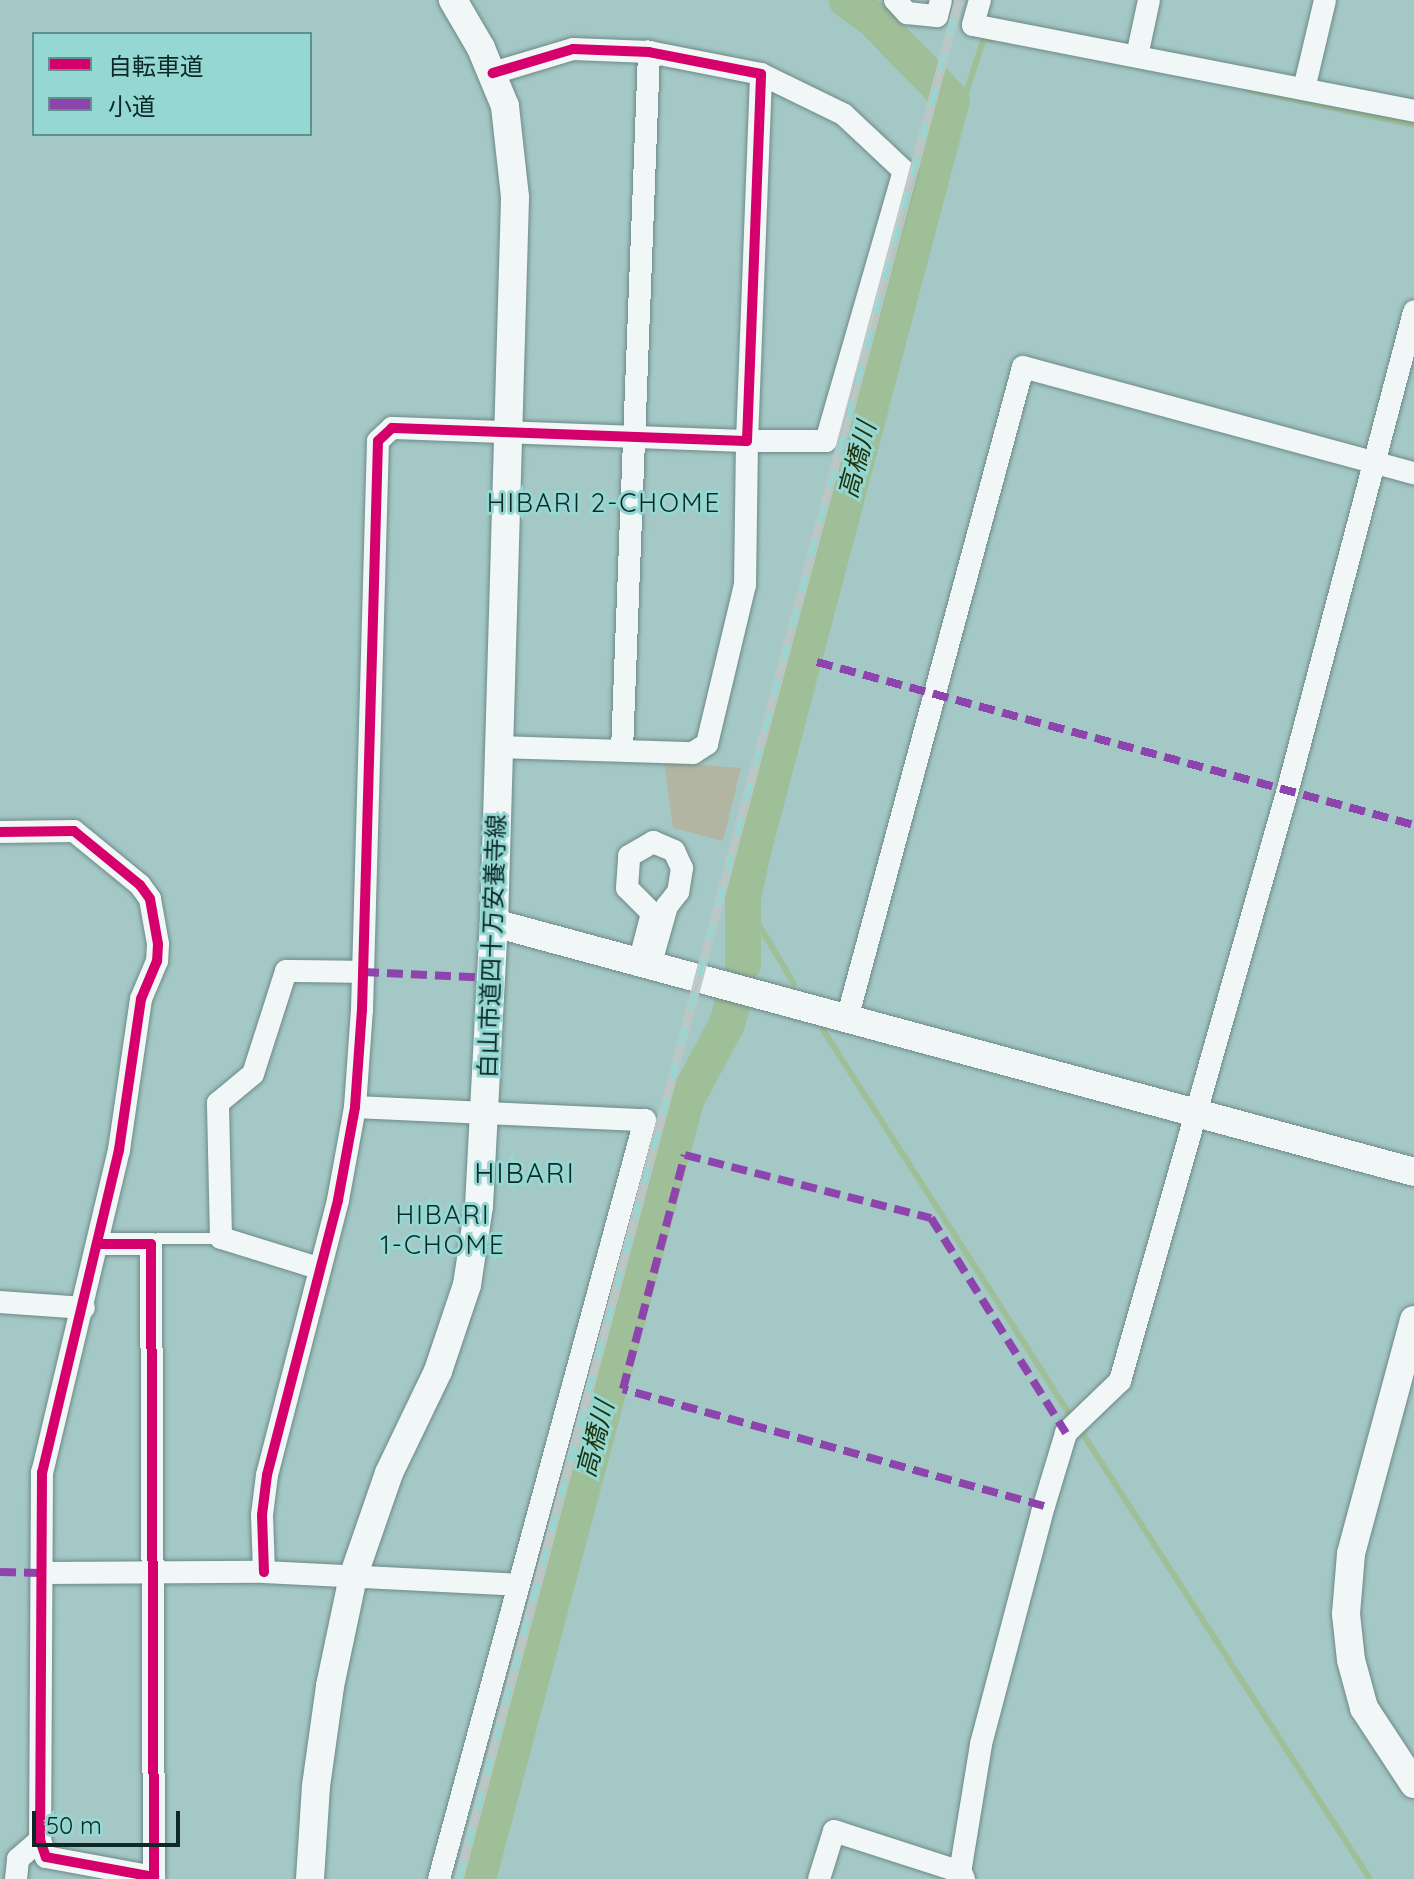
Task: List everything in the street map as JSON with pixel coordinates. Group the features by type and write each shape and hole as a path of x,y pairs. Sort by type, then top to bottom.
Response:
{"street":[{"name":"白山市道四十万安養寺線","path":"310,1879 316,1786 330,1686 353,1577 389,1473 438,1371 467,1285 479,1206 494,923 515,197 505,106 493,73 453,0"},
{"path":"895,0 907,13 937,16 941,0"},
{"path":"980,0 973,25 1414,111"},
{"path":"1137,56 1149,0"},
{"path":"1304,89 1325,0"},
{"path":"264,1572 262,1515 267,1475 338,1200 355,1107 363,972 378,441 392,428 826,441 904,171 843,114 761,74 649,52 573,49 493,73"},
{"path":"622,750 649,52"},
{"path":"498,747 693,753 707,744 745,585 747,441 761,74"},
{"path":"819,1879 834,1831 961,1877 981,1744 1044,1506 1076,1423 1120,1381 1288,789 1414,311"},
{"path":"847,1019 1023,367 1414,473"},
{"path":"0,832 74,831 140,885 150,899 157,961 141,999 119,1150 105,1199 84,1308 42,1472 40,1840 46,1857 160,1878 151,1244 98,1244"},
{"path":"653,842 674,851 682,868 678,892 667,906 644,965 652,913 627,888 629,856 653,842"},
{"path":"494,923 1414,1172"},
{"path":"318,1268 221,1238 218,1103 253,1074 286,971 363,972"},
{"path":"355,1107 645,1120 439,1879"},
{"path":"0,1302 84,1308"},
{"path":"1414,1320 1351,1554 1346,1614 1351,1660 1364,1708 1414,1784"},
{"path":"42,1573 264,1572 518,1585"},
{"path":"16,1879 18,1859 40,1840"}],"lane":[{"path":"151,1244 158,1238 221,1238"}],"green space":[{"path":"664,762 741,768 723,841 673,828"}],"waterway":[{"name":"高橋川","path":"743,964 743,898 751,859 952,100 874,20 846,0"},
{"path":"952,100 966,93 984,38 991,40"},
{"path":"1249,90 1414,125"},
{"path":"743,898 794,984"},
{"name":"高橋川","path":"478,1879 686,1100 727,1024 732,1006"},
{"path":"823,1030 1073,1419"},
{"path":"1079,1428 1370,1879"}],"railway":[{"path":"459,1879 959,0"}],"marked path":[{"path":"817,662 1414,825"},
{"path":"363,972 492,978"},
{"path":"1044,1506 623,1389 685,1155 931,1218 1066,1433"},
{"path":"0,1572 42,1573"}],"cycle path":[{"path":"264,1572 262,1515 267,1475 338,1200 355,1107 362,1010 378,441 392,428 747,441 761,74 649,52 573,49 493,73"},
{"path":"0,832 74,831 140,885 150,899 158,944 157,961 141,999 119,1150 42,1472 40,1840 46,1857 154,1877 151,1244 98,1244"}],"district":[{"name":"HIBARI 2-CHOME","path":"604,503"},
{"name":"HIBARI","path":"525,1173"},
{"name":"HIBARI 1-CHOME","path":"443,1230"}]}
